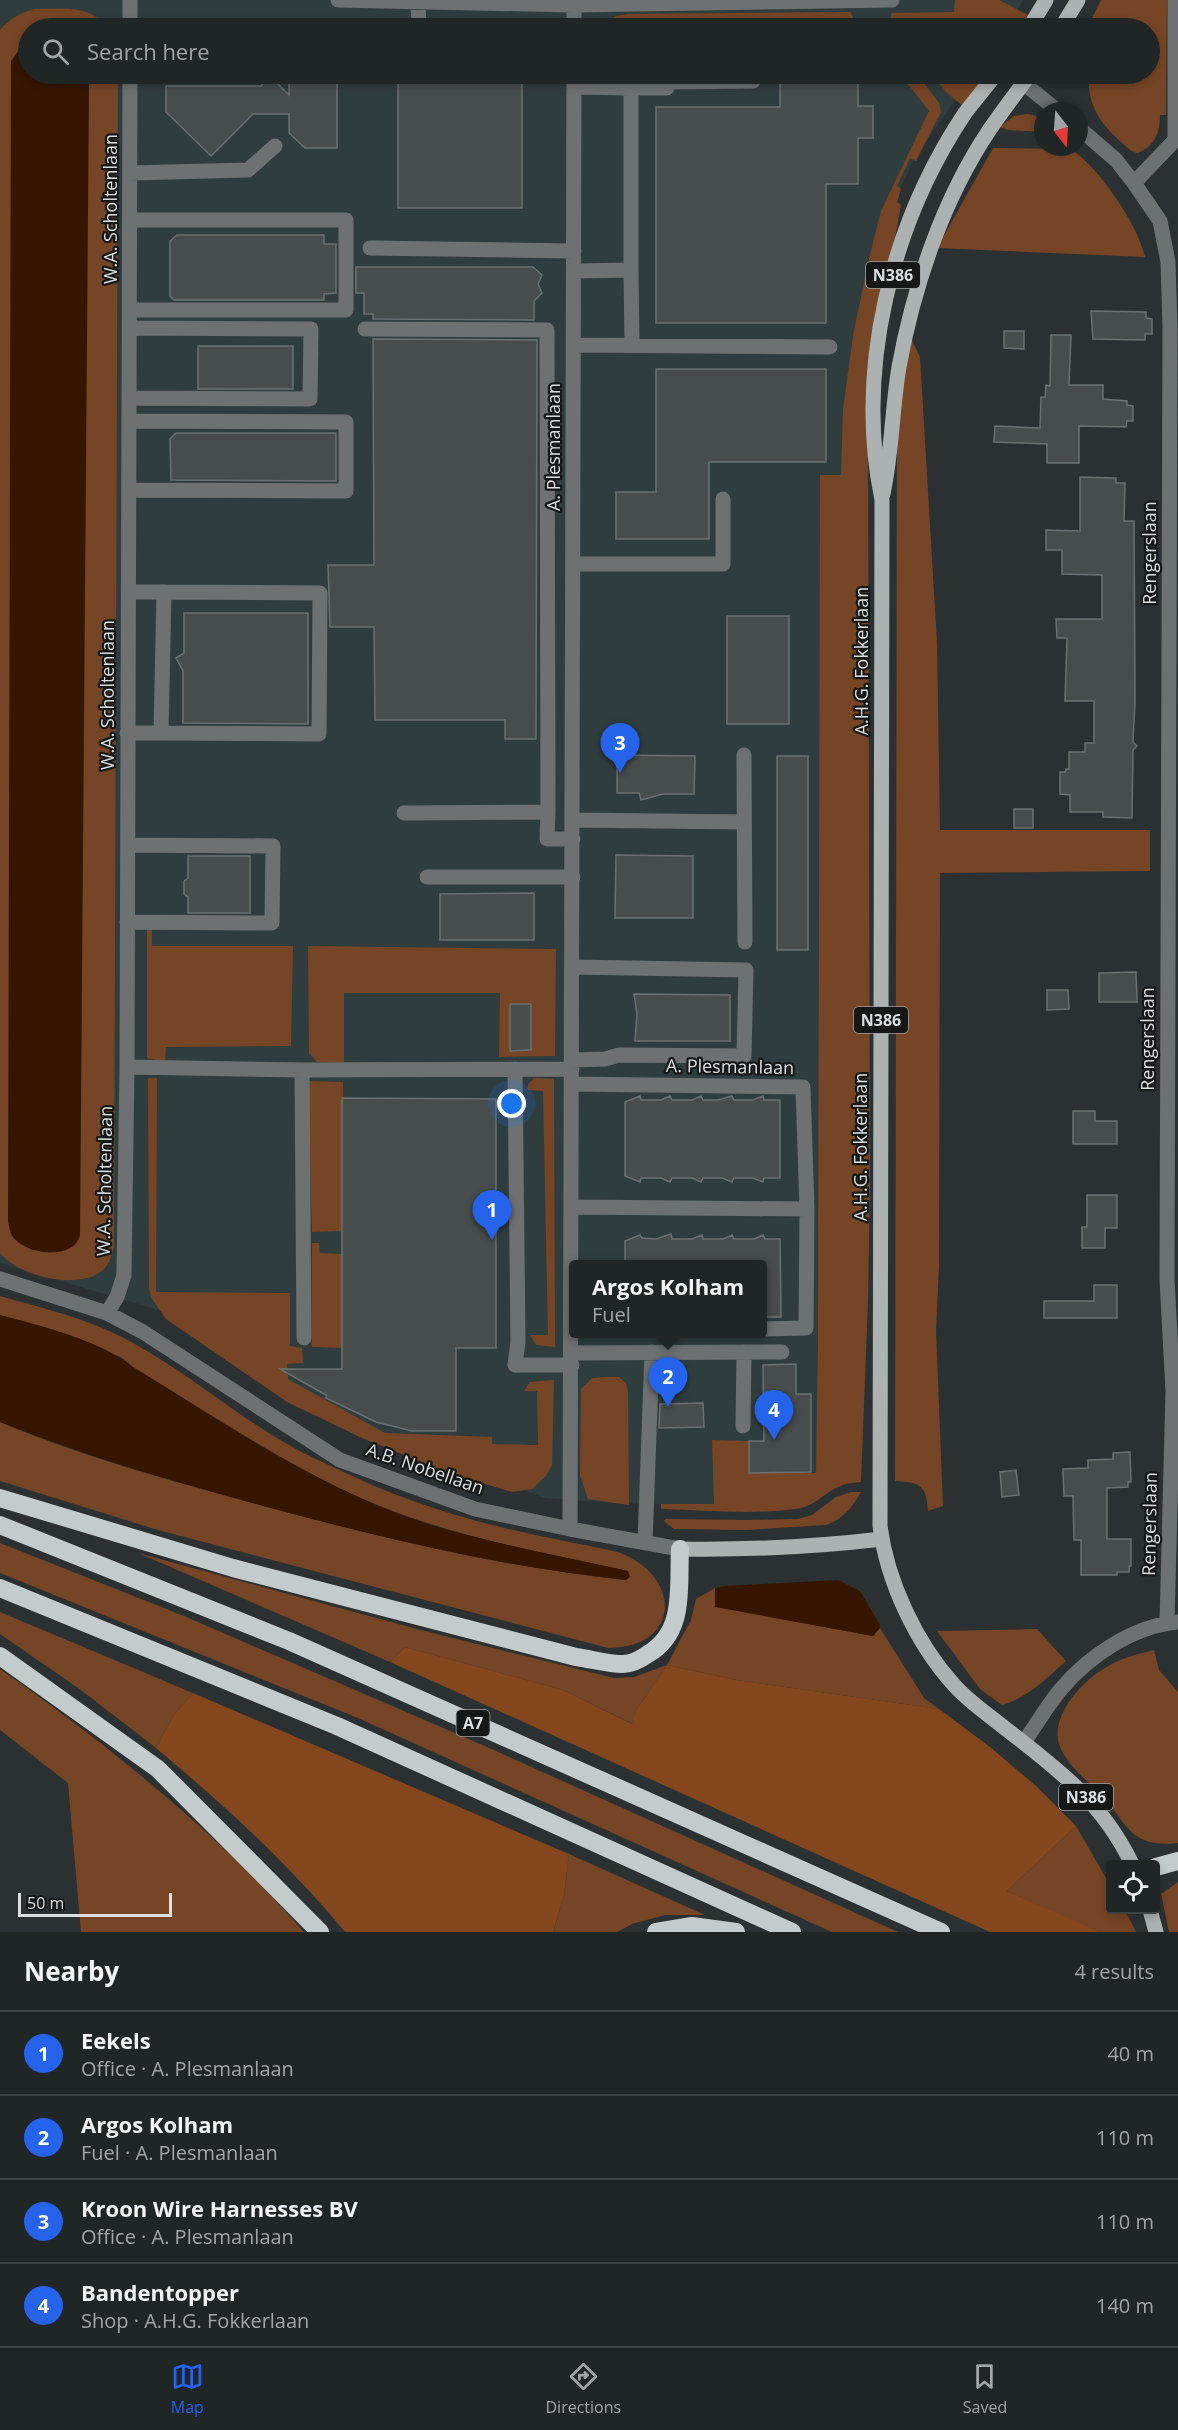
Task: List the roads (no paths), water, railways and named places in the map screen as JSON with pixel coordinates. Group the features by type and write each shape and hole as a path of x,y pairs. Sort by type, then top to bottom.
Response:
{"highway":[{"path":"0,1498 233,1568 576,1657 625,1664 656,1650 674,1628 678,1607 680,1549"},
{"name":"A7","path":"0,1525 289,1641 941,1932"},
{"path":"0,1588 337,1726 792,1932"},
{"path":"0,1656 158,1769 320,1932"},
{"path":"1160,1866 1178,1861"},
{"path":"656,1932 692,1926 736,1932"}],"main road":[{"path":"1035,18 1046,0"},
{"path":"1067,18 1078,0"},
{"name":"A.H.G. Fokkerlaan","path":"988,84 965,113 927,182 896,264 885,305 874,372 876,469 882,500 879,1494 882,1539 892,1576 908,1615 935,1660 954,1685 1024,1742"},
{"name":"A.H.G. Fokkerlaan","path":"882,500 889,468 899,368 917,292 942,222 969,166 1018,84"},
{"name":"A.B. Nobellaan","path":"680,1549 797,1548 882,1539"},
{"name":"N386","path":"1024,1742 1067,1776 1106,1818 1130,1860"},
{"path":"1151,1914 1156,1932"}],"street":[{"path":"130,0 130,18"},
{"path":"338,0 574,5 892,0"},
{"path":"1134,183 1175,140 1175,0"},
{"path":"418,2 419,18"},
{"path":"574,5 574,18"},
{"name":"W.A. Scholtenlaan","path":"107,1313 117,1297 124,1275 127,1067 130,84"},
{"name":"A. Plesmanlaan","path":"572,1260 574,84"},
{"path":"602,84 631,88 667,88 667,84"},
{"path":"1029,84 1048,102"},
{"path":"631,88 632,345"},
{"name":"Rengerslaan","path":"1024,1742 1060,1690 1086,1663 1132,1635 1173,1623 1173,1391 1167,1279 1170,327 1168,262 1160,221 1116,160 1088,136"},
{"path":"130,173 248,170 275,146"},
{"path":"130,220 346,220 346,309 130,310"},
{"path":"370,248 574,251"},
{"path":"574,271 631,270"},
{"path":"129,398 310,399 311,329 130,328"},
{"path":"365,330 547,330 547,838 573,839"},
{"path":"573,345 830,346"},
{"path":"129,421 346,422 346,491 129,490"},
{"path":"573,564 723,564 723,499"},
{"path":"127,732 318,734 320,593 129,592"},
{"path":"161,733 164,592"},
{"path":"744,755 745,942"},
{"path":"404,813 548,812"},
{"path":"573,820 744,822"},
{"path":"127,922 272,923 273,857 273,846 128,845"},
{"path":"427,877 573,877"},
{"path":"127,1067 572,1071 619,1055 744,1056 746,970 572,967"},
{"path":"515,1069 518,1342 515,1365 652,1352 782,1352"},
{"path":"302,1070 304,1338"},
{"name":"A. Plesmanlaan","path":"572,1071 802,1087 807,1209 807,1328 767,1329"},
{"path":"572,1207 807,1209"},
{"name":"A.B. Nobellaan","path":"0,1279 107,1313 143,1332 339,1460 475,1509 680,1549"},
{"name":"A. Plesmanlaan","path":"570,1529 573,1338"},
{"path":"645,1543 652,1352"},
{"path":"743,1426 744,1352"}],"place":[{"name":"Kroon Wire Harnesses BV","path":"620,773"},
{"name":"Eekels","path":"492,1240"},
{"name":"Argos Kolham","path":"668,1407"},
{"name":"Bandentopper","path":"774,1440"}]}
